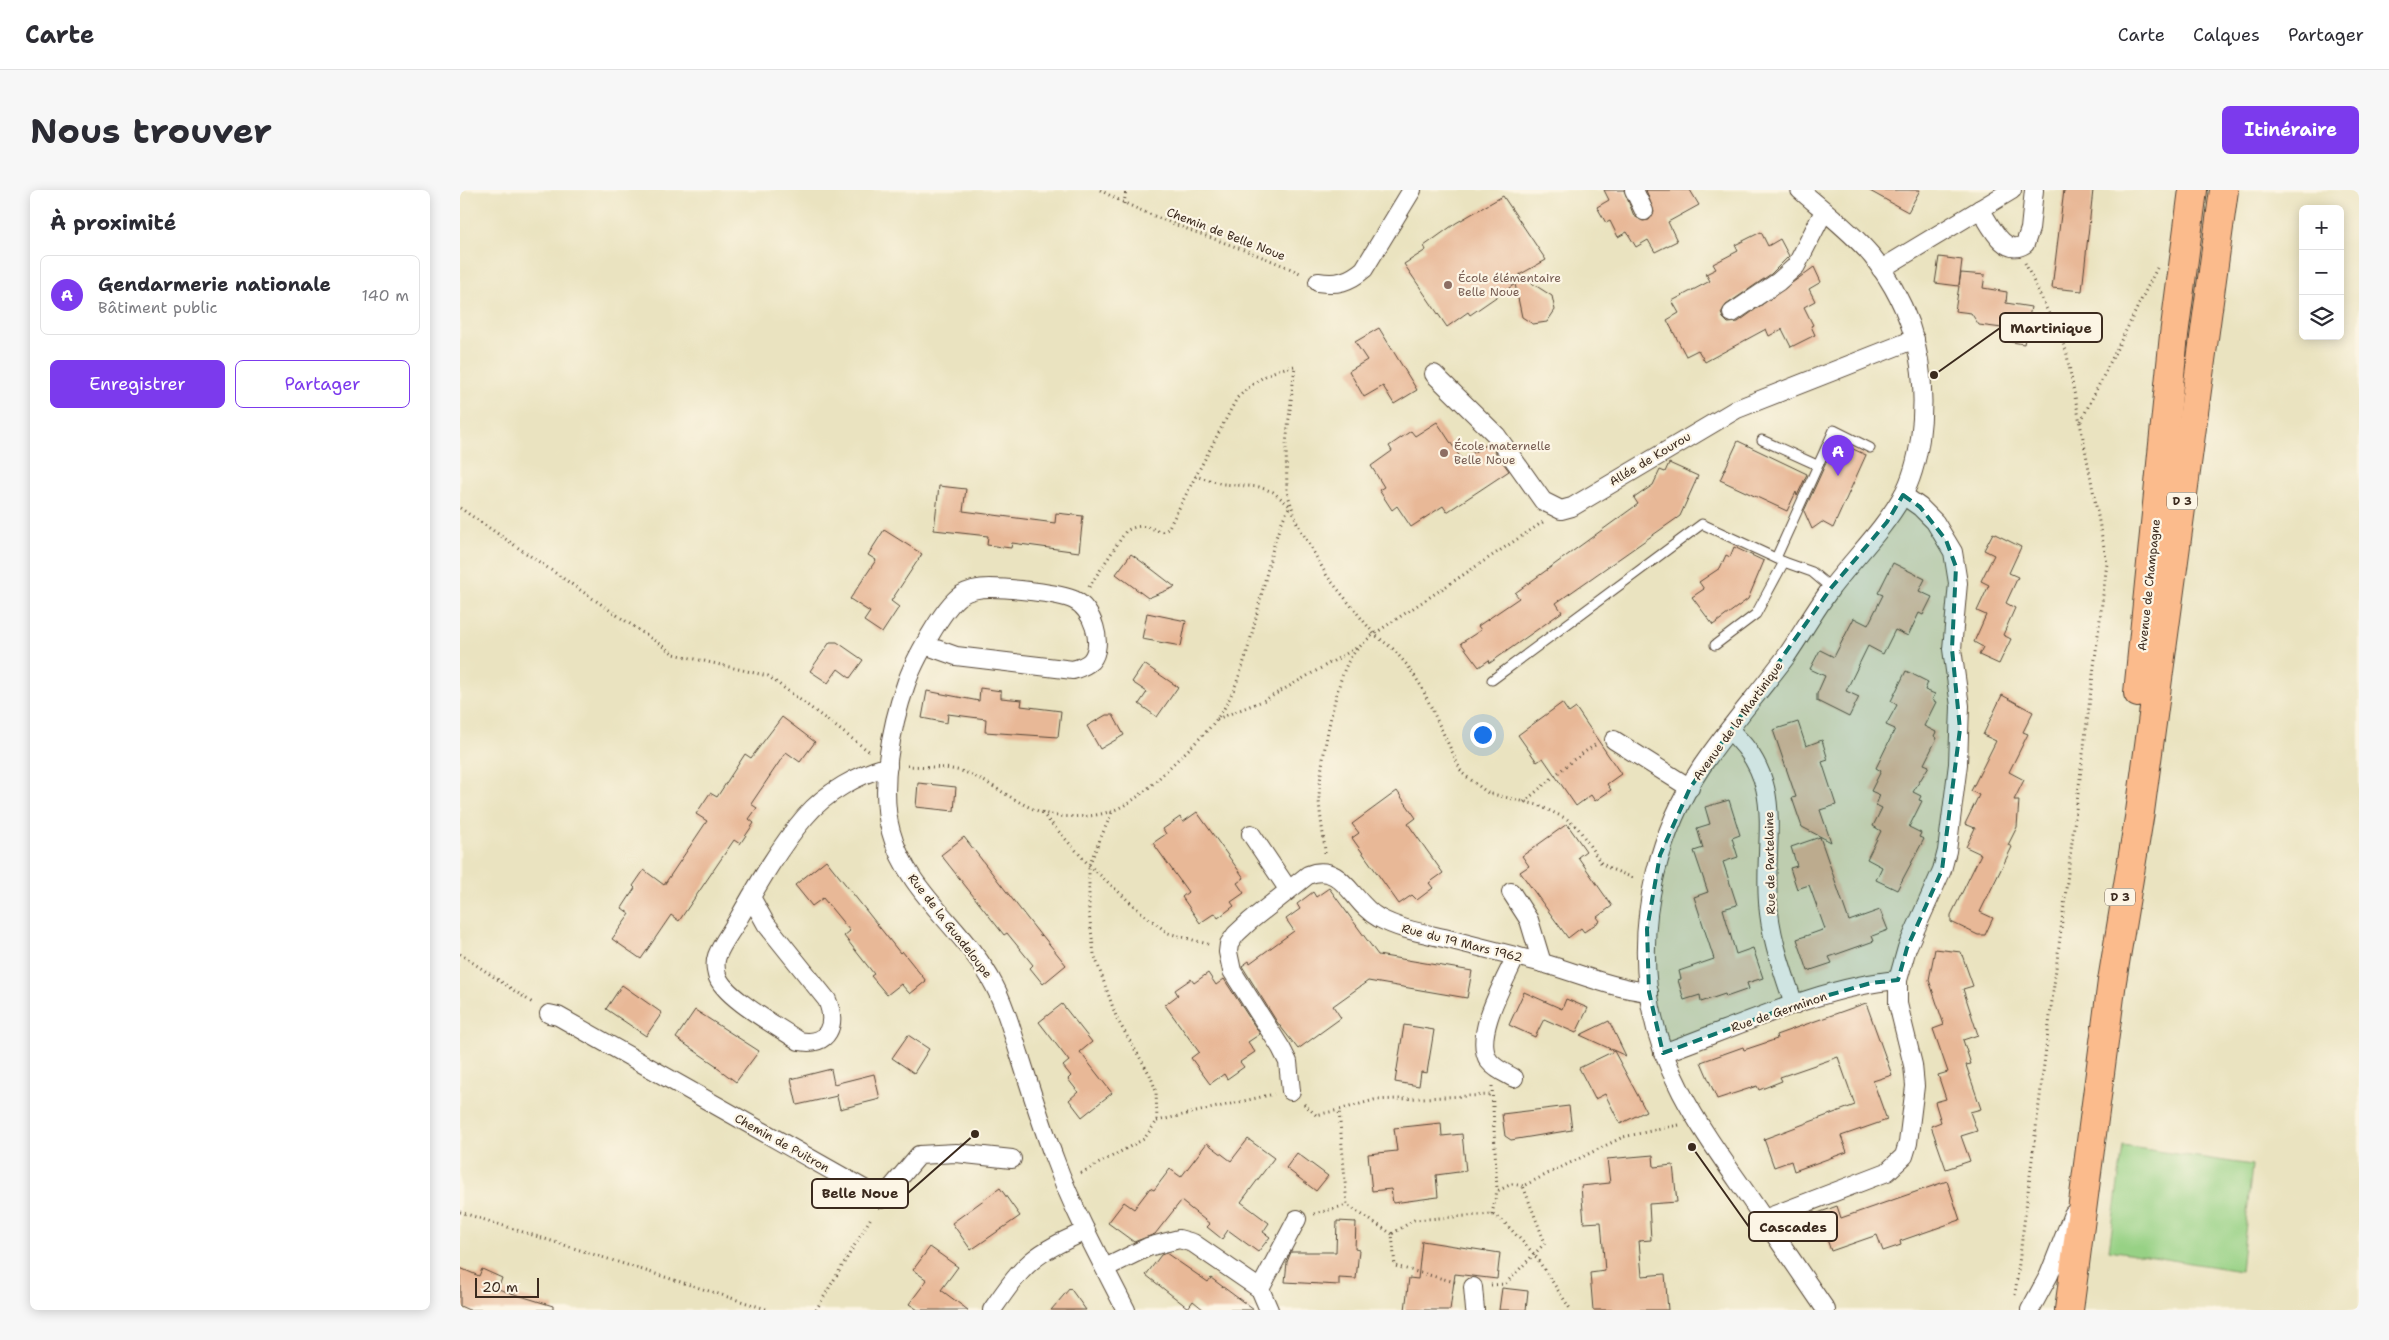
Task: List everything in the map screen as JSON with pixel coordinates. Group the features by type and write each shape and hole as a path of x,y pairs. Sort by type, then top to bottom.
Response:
{"main road":[{"name":"Avenue de Champagne","path":"2112,981 2166,415 2193,190"},
{"name":"D 3","path":"2069,1310 2112,981 2142,793 2224,190"}],"street":[{"path":"1318,282 1344,282 1354,278 1364,269 1412,190"},
{"path":"1634,190 1644,211"},
{"name":"Avenue de la Martinique","path":"1800,190 1868,252 1881,269 1904,308 1920,357 1924,410 1917,460 1904,495 1887,522 1831,588 1786,657 1729,730 1690,788 1672,823 1660,855 1653,884 1646,958 1649,992 1663,1052 1675,1084 1696,1122 1826,1310"},
{"path":"1881,269 2012,190"},
{"path":"1980,209 2006,246 2018,249 2025,244 2030,229 2034,190"},
{"path":"1732,313 1778,282 1796,266 1824,211"},
{"name":"Allée de Kourou","path":"1561,510 1572,506 1691,434 1737,409 1915,338"},
{"path":"1434,374 1497,436 1543,500 1561,510"},
{"path":"1764,1219 1887,1172 1904,1156 1910,1134 1915,1086 1913,1065 1898,1004 1898,980 1906,948 1942,870 1954,793 1960,729 1960,706 1952,649 1958,583 1953,552 1935,522 1920,506 1904,495"},
{"name":"Rue de la Guadeloupe","path":"1076,600 1000,589 977,589 960,596 949,607 911,670 902,693 892,734 888,766 887,805 890,830 905,869 979,961 993,983 1009,1020 1056,1163 1086,1231 1126,1310"},
{"path":"925,645 956,656 1073,670 1091,661 1097,649 1091,617 1076,600"},
{"name":"Rue de Partelaine","path":"1729,730 1741,740 1756,765 1767,798 1770,816 1769,910 1778,956 1794,1005"},
{"path":"1614,740 1690,788"},
{"path":"751,897 766,924 827,1000 833,1021 828,1033 818,1041 808,1043 799,1041 736,998 718,977 715,967 717,955 751,897 805,817 836,791 862,774 888,766"},
{"path":"1251,834 1288,889"},
{"path":"1291,1091 1288,1062 1232,971 1228,952 1229,944 1236,934 1288,889 1308,875 1318,871 1327,872"},
{"name":"Rue du 19 Mars 1962","path":"1327,872 1337,876 1365,908 1378,918 1400,928 1542,963 1611,986 1649,992"},
{"name":"Rue du 19 Mars 1962","path":"1511,892 1532,926 1542,963"},
{"path":"1514,1078 1496,1068 1490,1062 1484,1048 1483,1037 1493,1007 1516,956"},
{"name":"Rue de Germinon","path":"1663,1052 1794,1005 1871,983 1898,980"},
{"name":"Chemin de Puitron","path":"549,1014 558,1016 882,1199"},
{"path":"882,1199 920,1155 956,1153 1012,1159"},
{"path":"2030,1310 2049,1275 2086,1183"},
{"path":"1260,1289 1297,1219"},
{"path":"992,1310 1014,1278 1030,1260 1043,1251 1086,1231"},
{"path":"1105,1268 1148,1247 1178,1239 1193,1243 1260,1289 1269,1310"},
{"path":"1473,1287 1475,1310"}],"lane":[{"path":"1715,644 1756,614 1834,430 1870,448"},
{"path":"1762,440 1818,465"},
{"path":"1492,680 1702,524 1780,560 1812,572 1831,588"}],"path":[{"name":"Chemin de Belle Noue","path":"1100,190 1124,204 1213,240 1272,260 1318,282"},
{"path":"1124,204 1126,190"},
{"path":"2014,1300 2107,563 2066,350 2018,249"},
{"path":"2080,422 2160,262"},
{"path":"1076,600 1088,588 1126,531 1134,527 1144,526 1162,532 1168,529 1237,398 1253,382 1268,372 1294,366 1286,444 1287,492 1290,506 1327,576 1374,634 1393,649 1408,666 1425,694 1462,772 1488,793 1538,805 1567,820 1578,828 1601,863 1611,870 1653,884"},
{"path":"1195,476 1223,484 1259,487 1273,492 1290,506"},
{"path":"1041,813 1058,816 1112,812 1127,805 1156,782 1217,719 1238,676 1248,650 1279,532 1290,506"},
{"path":"460,508 674,654 768,676 888,766 938,767 972,775 1041,813 1089,865 1119,893 1168,933 1202,941 1228,952"},
{"path":"1217,719 1265,700 1360,646 1374,634 1561,510"},
{"path":"1327,872 1319,801 1320,778 1337,693 1348,662 1360,646"},
{"path":"1524,802 1579,755 1602,741 1614,740"},
{"path":"1065,1182 1144,1139 1157,1121 1156,1091 1150,1074 1117,1018 1094,954 1089,913 1089,865 1112,812"},
{"path":"460,954 549,1014"},
{"path":"1490,1062 1497,1191 1492,1214"},
{"path":"1157,1121 1291,1091 1316,1115 1374,1100 1492,1096"},
{"path":"1339,1110 1347,1205"},
{"path":"1497,1191 1512,1184 1523,1186 1623,1137 1696,1122"},
{"path":"1392,1234 1395,1266 1473,1287 1506,1284 1545,1243 1523,1186"},
{"path":"816,1310 882,1199"},
{"path":"1297,1219 1347,1205 1392,1234"},
{"path":"460,1212 769,1310"},
{"path":"1392,1234 1414,1220 1492,1214 1505,1223 1534,1254 1571,1310"}],"highlighted area":[{"path":"1903,495 1920,507 1946,540 1956,567 1952,649 1960,729 1942,870 1907,948 1898,980 1871,983 1794,1005 1663,1053 1649,992 1647,929 1660,855 1690,788 1831,588 1887,522"}],"green space":[{"path":"2123,1146 2252,1165 2241,1271 2109,1250"}],"building":[{"path":"1604,190 1624,190 1634,216 1643,221 1649,220 1654,212 1646,190 1690,190 1699,205 1668,222 1677,241 1655,252 1648,240 1636,247 1627,232 1618,237 1610,221 1606,223 1597,207 1609,200"},
{"path":"1868,190 1920,190 1908,212"},
{"path":"2064,190 2093,190 2082,291 2052,288"},
{"path":"1503,196 1546,260 1519,275 1552,296 1555,310 1547,322 1533,324 1522,317 1515,284 1470,315 1468,312 1447,327 1404,264 1426,250 1424,246 1456,223"},
{"path":"1761,232 1768,246 1780,239 1789,256 1771,274 1726,305 1721,313 1723,318 1728,323 1738,322 1814,267 1821,282 1809,289 1815,301 1804,307 1813,325 1811,326 1815,335 1791,347 1782,329 1769,336 1766,329 1705,362 1698,350 1686,356 1667,320 1679,313 1672,301 1710,281 1706,274 1716,269 1713,264 1738,251 1735,245"},
{"path":"1939,257 1962,260 1959,285 1961,273 1985,275 1983,288 2007,292 2006,303 2031,307 2024,344 2006,341 2007,334 2002,333 2002,328 1979,325 1971,313 1955,311 1959,286 1935,283"},
{"path":"1379,328 1417,390 1394,404 1383,386 1364,397 1349,371 1367,360 1355,342"},
{"path":"1437,422 1462,460 1489,443 1509,471 1447,512 1443,506 1411,527 1397,506 1392,510 1379,490 1384,487 1371,466 1392,451 1389,446 1411,431 1415,436"},
{"path":"1738,441 1807,474 1797,496 1796,492 1787,511 1720,480"},
{"path":"1836,441 1866,455 1833,528 1822,522 1812,529 1804,511"},
{"path":"1669,463 1698,476 1680,516 1556,603 1562,612 1490,663 1489,660 1479,667 1461,643 1481,630 1478,626 1519,598 1515,593 1638,504 1634,498 1653,485 1660,470 1665,472"},
{"path":"939,486 966,489 963,511 1055,523 1056,513 1083,516 1079,552 1012,543 1011,548 987,545 988,536 934,530"},
{"path":"884,530 922,554 891,601 899,607 882,633 864,621 870,612 850,599 876,560 868,555"},
{"path":"1993,533 2021,547 2009,573 2018,577 2006,603 2015,608 2003,635 2011,639 1999,664 1979,655 1983,647 1974,642 1986,615 1977,611 1989,585 1981,581 1994,555 1984,550"},
{"path":"1734,547 1764,561 1748,599 1713,625 1692,597 1704,589 1699,582 1720,568 1726,555 1730,557"},
{"path":"1131,554 1175,587 1148,598 1116,574"},
{"path":"1893,563 1925,579 1919,591 1932,597 1923,615 1919,613 1908,636 1895,630 1883,654 1868,646 1846,691 1859,697 1849,717 1817,701 1817,694 1825,676 1810,669 1820,650 1834,657 1854,618 1868,625 1883,595 1878,593"},
{"path":"1147,613 1186,621 1181,646 1142,639"},
{"path":"830,642 837,642 863,660 850,678 838,669 828,683 810,671"},
{"path":"1144,664 1178,687 1157,717 1139,704 1147,692 1132,682"},
{"path":"1906,671 1928,682 1925,690 1935,694 1932,700 1936,702 1924,726 1936,732 1934,736 1937,738 1924,764 1929,766 1913,792 1921,796 1919,800 1922,801 1909,827 1921,833 1919,837 1924,839 1897,890 1876,880 1882,867 1867,859 1881,831 1873,826 1882,808 1876,805 1880,795 1871,791 1881,771 1876,768 1895,729 1886,725 1897,705 1891,701"},
{"path":"980,688 1001,691 1001,698 1022,700 1021,706 1061,711 1058,737 985,732 986,719 948,714 947,723 922,718 927,691 979,701"},
{"path":"2002,695 2033,712 2023,732 2028,734 2009,772 2024,780 2014,800 2019,800 2017,827 2008,845 2012,847 1980,912 1993,918 1985,935 1978,935 1951,922 1951,915 1981,854 1966,847 1975,828 1965,824 1979,795 1971,791 1996,741 1983,735"},
{"path":"1562,703 1569,713 1576,708 1621,774 1607,784 1611,790 1595,801 1591,795 1576,806 1543,758 1537,762 1518,735"},
{"path":"1106,715 1113,715 1124,735 1100,749 1087,726"},
{"path":"782,717 815,742 800,762 786,752 751,804 757,808 749,819 754,823 740,844 734,840 679,921 671,915 641,959 612,939 630,914 622,908 635,888 633,886 644,870 664,885 707,821 696,814 710,793 717,797 745,754 751,758"},
{"path":"1798,722 1806,746 1822,740 1828,760 1822,762 1836,805 1820,810 1831,842 1802,827 1792,798 1796,797 1773,730"},
{"path":"918,783 956,787 954,811 916,807"},
{"path":"1397,791 1416,818 1408,824 1443,873 1429,883 1433,888 1417,900 1412,895 1399,904 1352,838 1359,833 1352,824"},
{"path":"1729,800 1740,835 1732,838 1738,857 1723,862 1737,905 1723,909 1736,954 1753,948 1763,978 1747,983 1749,989 1726,997 1725,994 1701,1002 1700,995 1684,1000 1678,980 1681,979 1679,971 1714,959 1694,897 1708,892 1694,851 1703,848 1697,828 1710,824 1705,807"},
{"path":"1197,812 1244,878 1237,883 1244,893 1231,902 1234,906 1218,918 1215,913 1200,923 1182,897 1188,892 1153,843 1166,834 1163,829 1180,817 1183,822"},
{"path":"1567,824 1586,851 1578,857 1612,906 1597,917 1600,921 1584,932 1581,928 1568,938 1520,872 1529,866 1522,856"},
{"path":"964,837 1066,965 1043,984 1030,968 1033,965 1007,933 1004,935 941,855"},
{"path":"1820,837 1849,921 1880,910 1888,930 1872,936 1874,941 1829,957 1832,963 1808,971 1797,939 1825,929 1809,885 1797,889 1790,868 1797,866 1791,847"},
{"path":"826,860 900,953 902,951 926,981 910,994 901,984 887,995 871,976 874,974 844,936 850,931 823,898 812,906 795,885"},
{"path":"1329,888 1378,955 1472,971 1467,998 1368,981 1333,1006 1341,1018 1298,1049 1277,1022 1242,966 1249,961 1250,963 1294,931 1286,919 1300,909 1297,904 1313,892 1316,897"},
{"path":"1935,949 1961,952 1973,986 1963,989 1978,1035 1963,1040 1971,1064 1966,1065 1981,1109 1970,1112 1977,1131 1961,1136 1970,1161 1946,1169 1931,1126 1941,1122 1935,1102 1946,1099 1938,1075 1948,1072 1933,1029 1944,1025 1929,980"},
{"path":"1208,973 1216,985 1224,979 1260,1034 1248,1042 1255,1052 1240,1062 1244,1067 1227,1079 1224,1074 1210,1084 1191,1058 1199,1052 1165,1005 1178,995 1175,990 1191,979 1194,983"},
{"path":"622,985 662,1013 646,1036 606,1009"},
{"path":"1524,992 1562,1009 1566,999 1588,1008 1576,1033 1544,1019 1535,1037 1509,1025"},
{"path":"1866,1003 1892,1075 1873,1081 1887,1120 1841,1136 1847,1152 1794,1171 1791,1161 1774,1167 1764,1139 1855,1105 1838,1057 1780,1077 1782,1081 1759,1090 1757,1086 1717,1099 1701,1062 1743,1047 1744,1050 1777,1039 1776,1035"},
{"path":"1062,1004 1092,1042 1080,1052 1112,1093 1082,1117 1069,1100 1078,1092 1068,1079 1071,1076 1063,1066 1069,1061 1039,1022"},
{"path":"695,1010 759,1051 736,1082 717,1066 676,1038"},
{"path":"1609,1021 1626,1056 1580,1035"},
{"path":"1404,1025 1434,1030 1427,1073 1421,1072 1419,1086 1395,1082"},
{"path":"908,1035 929,1049 914,1073 892,1058"},
{"path":"1614,1051 1646,1111 1620,1124 1605,1094 1595,1099 1579,1068"},
{"path":"831,1069 834,1084 874,1074 880,1099 840,1109 837,1096 797,1105 791,1079"},
{"path":"1569,1106 1572,1130 1511,1140 1505,1136 1502,1114"},
{"path":"1441,1123 1442,1136 1462,1134 1466,1171 1436,1175 1438,1197 1393,1203 1391,1189 1372,1191 1368,1154 1397,1151 1394,1128"},
{"path":"1248,1139 1274,1158 1241,1202 1269,1223 1263,1232 1270,1237 1258,1252 1228,1230 1222,1239 1207,1227 1210,1224 1181,1201 1155,1234 1134,1242 1108,1223 1124,1202 1134,1209 1150,1188 1154,1190 1170,1169 1181,1177 1207,1143 1231,1161"},
{"path":"1297,1153 1328,1176 1316,1191 1286,1168"},
{"path":"1653,1155 1654,1167 1673,1165 1677,1202 1649,1204 1651,1240 1639,1241 1642,1276 1665,1274 1668,1310 1593,1310 1590,1273 1605,1271 1601,1222 1584,1223 1581,1186 1610,1183 1607,1159"},
{"path":"1947,1181 1960,1220 1900,1241 1901,1245 1883,1251 1877,1235 1831,1251 1818,1213 1837,1206 1841,1218"},
{"path":"1000,1188 1020,1216 971,1250 952,1223"},
{"path":"1337,1221 1356,1222 1355,1249 1359,1250 1356,1279 1339,1278 1339,1285 1285,1282 1287,1262 1291,1252 1336,1252"},
{"path":"1422,1241 1500,1253 1497,1279 1455,1274 1450,1310 1405,1310 1409,1278 1418,1279"},
{"path":"930,1247 958,1267 941,1290 968,1310 918,1310 909,1304 927,1280 913,1270"},
{"path":"1166,1253 1208,1282 1211,1278 1254,1310 1204,1310 1193,1301 1188,1308 1146,1275 1161,1255"},
{"path":"460,1268 479,1276 482,1269 502,1278 498,1289 553,1306 553,1310 469,1310 460,1306"},
{"path":"1070,1288 1086,1310 1051,1310"},
{"path":"1502,1288 1528,1291 1526,1310 1499,1310"}],"place":[{"name":"École élémentaire Belle Noue","path":"1448,285"},
{"name":"Martinique","path":"1934,375"},
{"name":"École maternelle Belle Noue","path":"1444,453"},
{"name":"Gendarmerie nationale","path":"1838,476"},
{"name":"Belle Noue","path":"975,1134"},
{"name":"Cascades","path":"1692,1147"}]}
